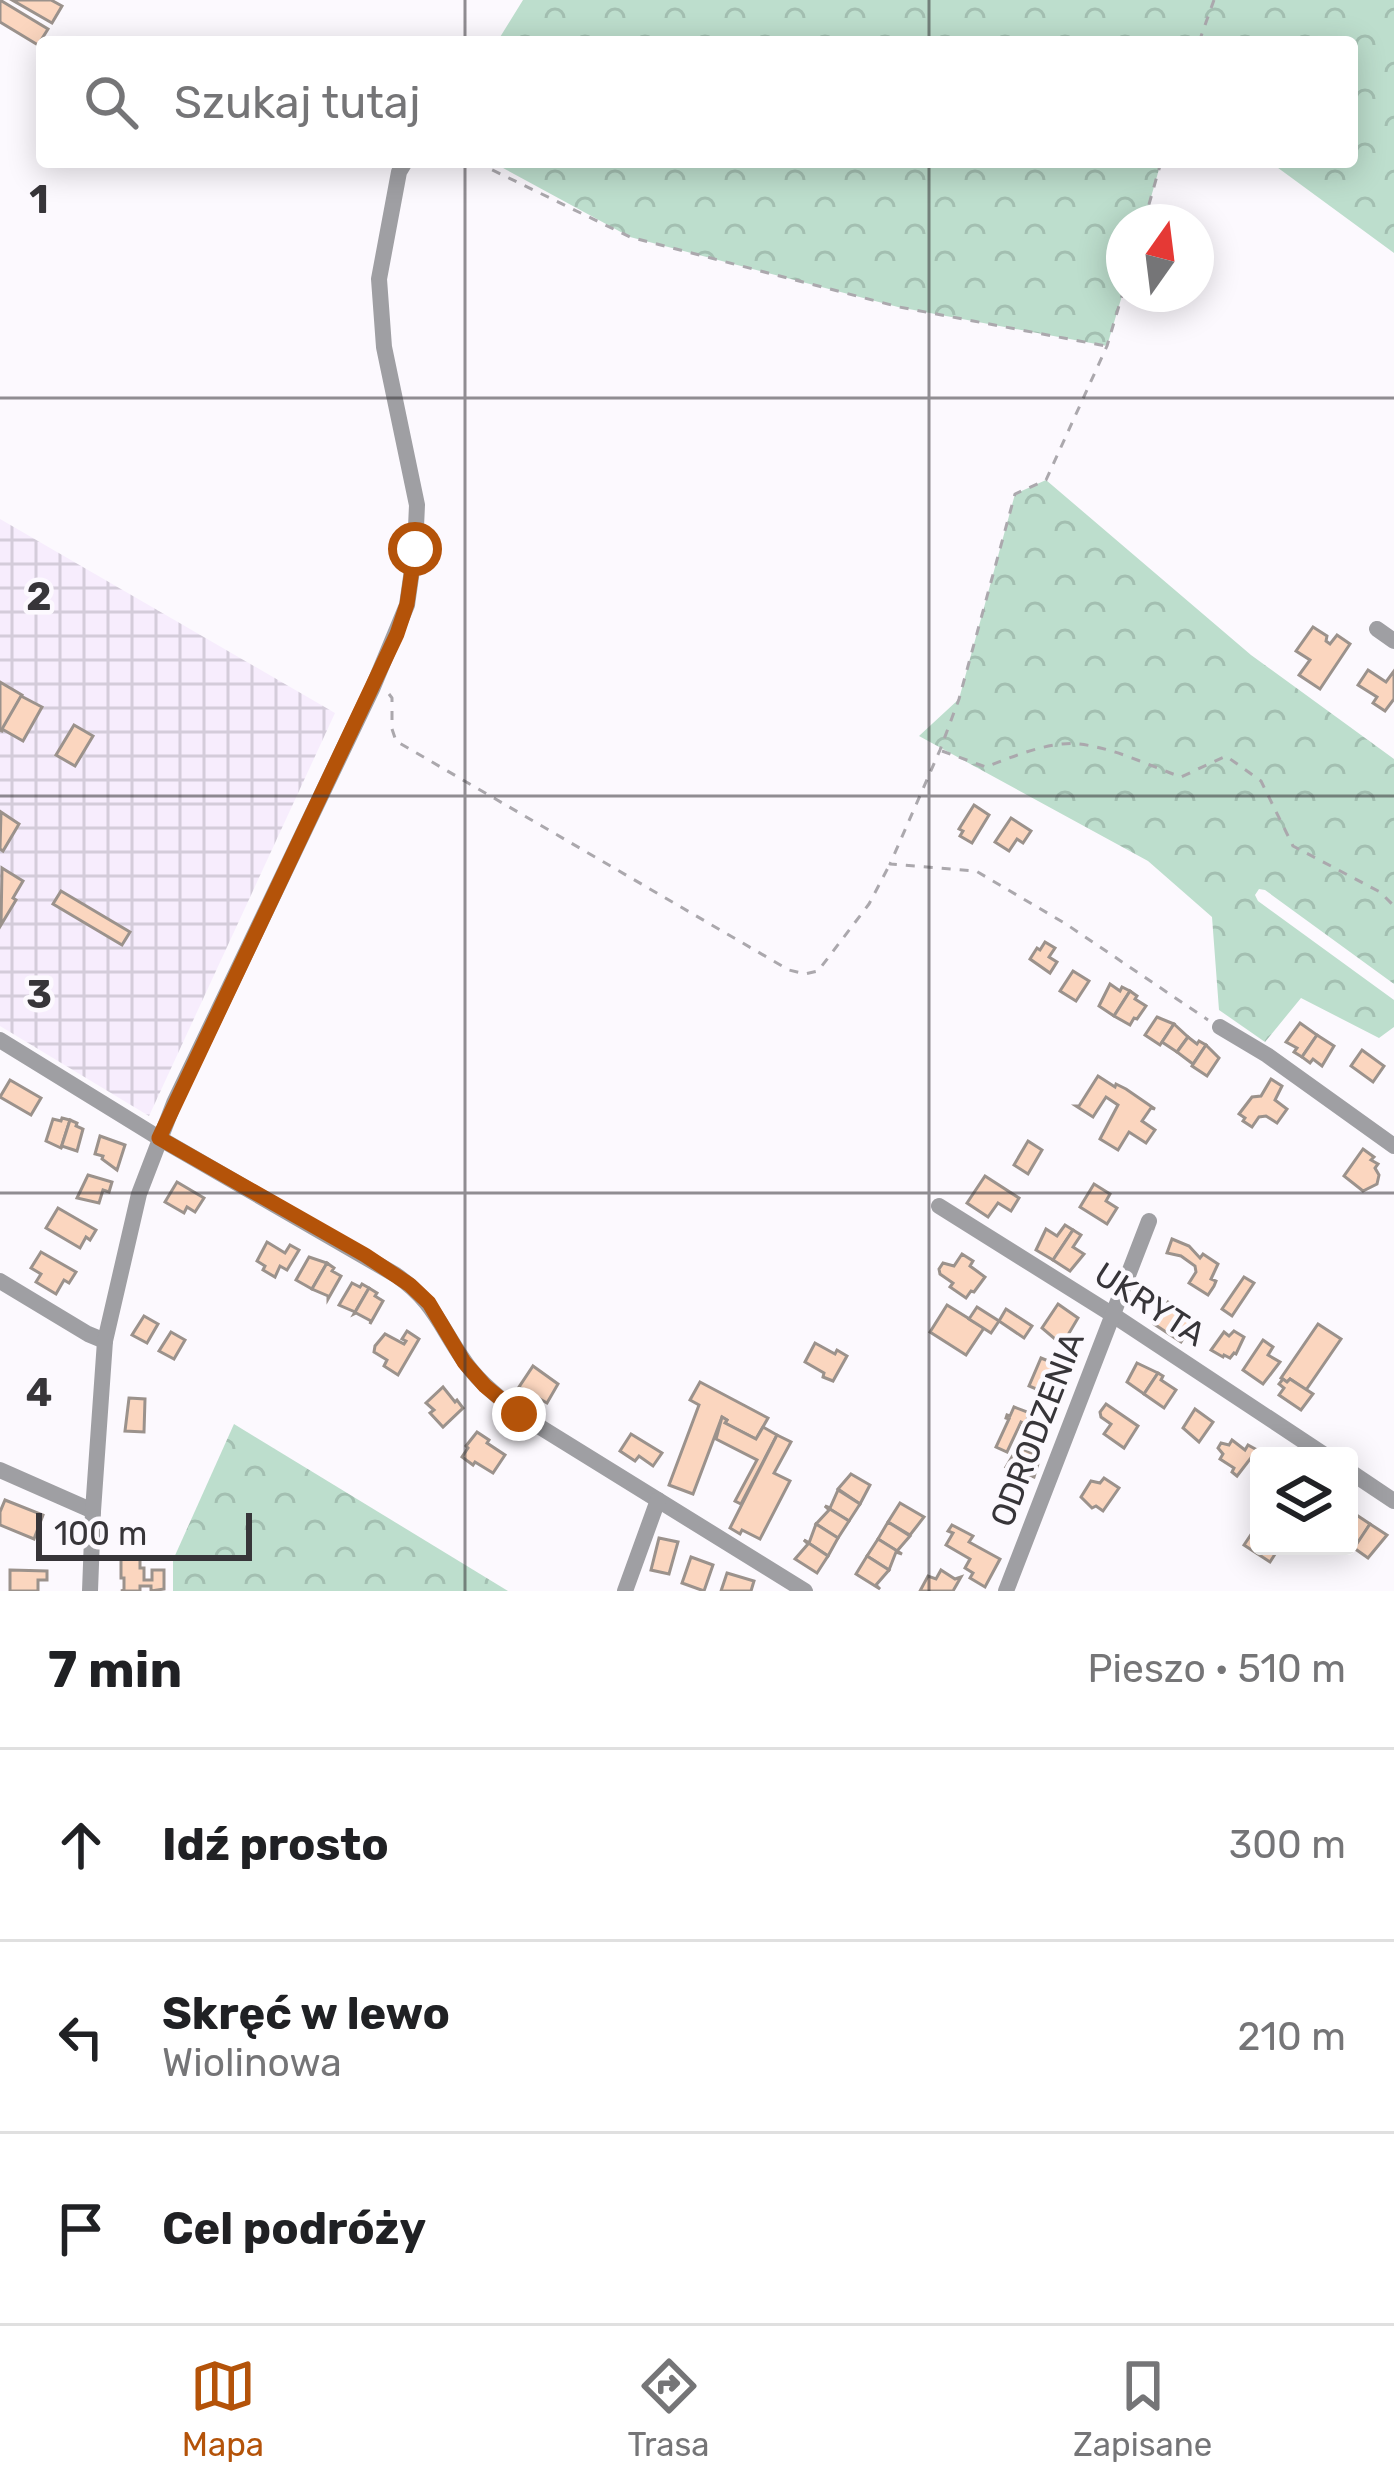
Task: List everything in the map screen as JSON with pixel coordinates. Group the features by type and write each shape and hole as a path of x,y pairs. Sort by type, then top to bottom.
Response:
{"street":[{"path":"91,1591 105,1341 134,1214 159,1138 374,684 407,604 417,527 414,487 384,346 379,279 401,168"},
{"path":"1377,629 1394,641"},
{"path":"1220,1027 1394,1146"},
{"path":"0,1040 410,1285 429,1303 464,1362 519,1414 805,1591"},
{"name":"UKRYTA","path":"939,1206 1312,1447"},
{"name":"ODRODZENIA","path":"1006,1591 1149,1221"},
{"path":"0,1281 105,1341"},
{"path":"0,1470 93,1511"},
{"path":"1358,1478 1394,1501"},
{"path":"626,1591 658,1501"}],"path":[{"path":"1201,36 1214,0"},
{"path":"488,168 630,237 898,307 1107,346"},
{"path":"1149,204 1159,168"},
{"path":"374,684 392,698 395,741 789,970 818,971 869,904 890,864 959,699 1015,494 1046,480 1107,346 1117,312"},
{"path":"940,750 986,767 1075,743 1122,754 1180,777 1226,756 1261,781 1293,846 1381,892 1394,906"},
{"path":"890,864 976,872 1066,924 1220,1027"}],"shaded area":[{"path":"0,519 335,713 149,1116 0,1026"}],"green space":[{"path":"523,0 1394,0 1394,253 1278,168 1358,168 1358,36 501,36"},
{"path":"503,168 1159,168 1149,204 1106,204 1106,312 1117,312 1107,346 898,307 630,237"},
{"path":"1046,480 1251,655 1394,759 1394,984 1265,890 1255,895 1394,1000 1394,1027 1379,1038 1301,998 1265,1042 1219,1010 1212,917 1148,861 919,736 959,699 1015,494"},
{"path":"234,1424 508,1591 173,1591 173,1560"}],"building":[{"path":"0,0 48,29 44,36 36,36 36,44 0,22"},
{"path":"12,0 51,0 62,6 52,23"},
{"path":"1313,627 1330,644 1337,635 1350,644 1320,689 1299,675 1310,660 1296,651"},
{"path":"1368,670 1386,682 1394,671 1394,699 1385,711 1373,703 1377,697 1358,685"},
{"path":"0,682 22,695 2,731 0,730"},
{"path":"21,696 42,707 23,741 2,729"},
{"path":"74,725 93,736 75,766 56,755"},
{"path":"974,805 989,815 972,843 960,836 963,831 959,829"},
{"path":"1,812 19,824 3,851 0,849"},
{"path":"1011,818 1031,831 1009,851 995,842"},
{"path":"2,868 23,881 1,925"},
{"path":"61,891 130,932 122,945 53,904"},
{"path":"1045,942 1055,948 1049,957 1057,962 1050,973 1030,959"},
{"path":"1073,971 1089,981 1076,1001 1060,991"},
{"path":"1110,984 1130,991 1114,1016 1099,1006"},
{"path":"1130,991 1146,1006 1130,1025 1114,1016"},
{"path":"1157,1017 1174,1024 1160,1045 1145,1035"},
{"path":"1300,1023 1317,1035 1302,1057 1286,1042"},
{"path":"1174,1024 1188,1037 1177,1052 1162,1042"},
{"path":"1317,1035 1334,1046 1322,1066 1302,1057"},
{"path":"1188,1037 1206,1045 1193,1064 1177,1052"},
{"path":"1206,1045 1219,1058 1207,1076 1192,1066"},
{"path":"1362,1050 1384,1066 1373,1082 1351,1066"},
{"path":"1098,1076 1155,1109 1142,1121 1155,1130 1146,1143 1129,1132 1118,1150 1100,1139 1118,1105 1106,1097 1093,1117 1076,1106"},
{"path":"1271,1079 1282,1086 1275,1100 1287,1109 1277,1123 1259,1117 1252,1127 1239,1114 1252,1097 1261,1096"},
{"path":"10,1080 41,1098 31,1115 0,1097"},
{"path":"53,1119 70,1120 61,1148 46,1141"},
{"path":"70,1120 83,1129 77,1151 61,1148"},
{"path":"100,1136 125,1145 117,1170 95,1154"},
{"path":"1028,1141 1042,1150 1028,1174 1014,1165"},
{"path":"1363,1149 1374,1157 1371,1160 1378,1164 1379,1175 1377,1184 1363,1191 1344,1176"},
{"path":"88,1175 112,1182 99,1203 77,1198"},
{"path":"985,1176 1019,1198 1011,1211 998,1203 988,1217 967,1203"},
{"path":"177,1182 204,1198 195,1212 187,1207 184,1213 165,1202"},
{"path":"1094,1184 1110,1194 1106,1201 1117,1208 1107,1224 1080,1207"},
{"path":"58,1208 96,1230 80,1248 46,1228"},
{"path":"1065,1225 1073,1230 1053,1260 1036,1250 1046,1229 1057,1236"},
{"path":"1073,1230 1081,1235 1073,1247 1084,1254 1070,1271 1053,1260"},
{"path":"1172,1239 1218,1264 1208,1295 1189,1283 1195,1266 1167,1253"},
{"path":"267,1242 285,1253 290,1245 299,1250 287,1270 280,1266 275,1277 257,1261"},
{"path":"41,1252 76,1272 56,1294 36,1282 41,1274 31,1268"},
{"path":"962,1254 985,1277 966,1298 950,1287 953,1283 939,1269 943,1263 954,1266"},
{"path":"309,1257 327,1263 312,1289 296,1280"},
{"path":"327,1263 341,1276 328,1299 312,1289"},
{"path":"1244,1277 1254,1283 1232,1316 1222,1309"},
{"path":"352,1283 369,1288 354,1314 339,1305"},
{"path":"369,1288 383,1301 370,1324 354,1314"},
{"path":"1168,1302 1195,1320 1181,1342 1154,1324"},
{"path":"1058,1304 1078,1318 1062,1345 1042,1328"},
{"path":"947,1305 984,1328 966,1355 930,1332"},
{"path":"977,1307 999,1321 991,1333 969,1319"},
{"path":"1006,1309 1032,1326 1024,1338 999,1321"},
{"path":"144,1316 158,1324 147,1343 132,1335"},
{"path":"1318,1324 1341,1339 1306,1390 1281,1378"},
{"path":"407,1331 419,1339 398,1375 384,1366 387,1360 374,1352 375,1346 385,1334 404,1344"},
{"path":"1234,1331 1244,1337 1236,1354 1223,1357 1211,1350 1224,1332 1229,1336"},
{"path":"171,1332 185,1340 174,1359 159,1351"},
{"path":"1263,1340 1273,1347 1268,1355 1280,1362 1263,1384 1243,1370"},
{"path":"815,1343 847,1356 833,1381 805,1362"},
{"path":"1041,1358 1058,1370 1048,1394 1029,1386"},
{"path":"1137,1363 1158,1373 1144,1394 1127,1382"},
{"path":"533,1366 558,1384 547,1403 519,1387"},
{"path":"1158,1373 1176,1390 1164,1408 1144,1394"},
{"path":"1283,1379 1313,1394 1301,1410 1279,1395"},
{"path":"700,1382 768,1418 756,1439 722,1417 693,1494 669,1485 699,1405 690,1400"},
{"path":"443,1387 463,1408 443,1427 426,1403"},
{"path":"129,1398 145,1399 144,1432 125,1431"},
{"path":"1106,1404 1138,1426 1124,1448 1104,1434 1111,1424 1101,1417"},
{"path":"1014,1407 1030,1413 1007,1452 996,1447"},
{"path":"1195,1409 1213,1422 1199,1442 1183,1428"},
{"path":"722,1417 756,1439 763,1427 777,1435 741,1504 735,1501 757,1460 716,1439"},
{"path":"477,1432 505,1455 493,1473 462,1457"},
{"path":"631,1434 662,1453 653,1466 620,1451"},
{"path":"777,1435 791,1442 774,1473 790,1481 760,1539 742,1530 740,1534 730,1528"},
{"path":"1232,1440 1245,1450 1252,1447 1250,1459 1237,1476 1220,1459 1221,1443 1229,1445"},
{"path":"1018,1447 1040,1457 1034,1477 1006,1467"},
{"path":"851,1474 870,1485 860,1504 838,1489"},
{"path":"1104,1478 1119,1488 1103,1511 1081,1497 1091,1481 1100,1483"},
{"path":"838,1490 860,1504 849,1521 825,1506 830,1508"},
{"path":"5,1500 43,1515 34,1539 0,1525"},
{"path":"900,1503 924,1517 910,1535 888,1522"},
{"path":"825,1506 849,1521 838,1538 816,1524 829,1510"},
{"path":"1358,1516 1370,1524 1358,1543"},
{"path":"888,1522 910,1536 897,1551 878,1539"},
{"path":"816,1524 838,1538 828,1556 804,1540 809,1543"},
{"path":"1370,1524 1387,1535 1368,1558 1358,1551 1358,1542"},
{"path":"952,1525 973,1536 969,1542 1000,1559 985,1587 970,1578 973,1573 965,1568 970,1559 946,1545"},
{"path":"659,1538 678,1542 669,1574 651,1570"},
{"path":"878,1539 902,1554 896,1552 889,1570 867,1556"},
{"path":"804,1540 828,1556 817,1573 795,1559 808,1544"},
{"path":"867,1556 889,1570 876,1585 880,1589 856,1574"},
{"path":"691,1557 713,1565 704,1591 682,1583"},
{"path":"121,1559 140,1559 144,1580 152,1580 152,1570 164,1570 164,1589 140,1586 140,1591 121,1591"},
{"path":"10,1570 47,1571 47,1580 38,1580 38,1591 10,1591"},
{"path":"941,1570 955,1579 961,1577 953,1591 920,1591 928,1576 936,1579"},
{"path":"727,1573 754,1581 751,1591 721,1591"}],"route":[{"path":"415,549 397,634 159,1138 410,1285 429,1303 464,1362 519,1414"}]}
